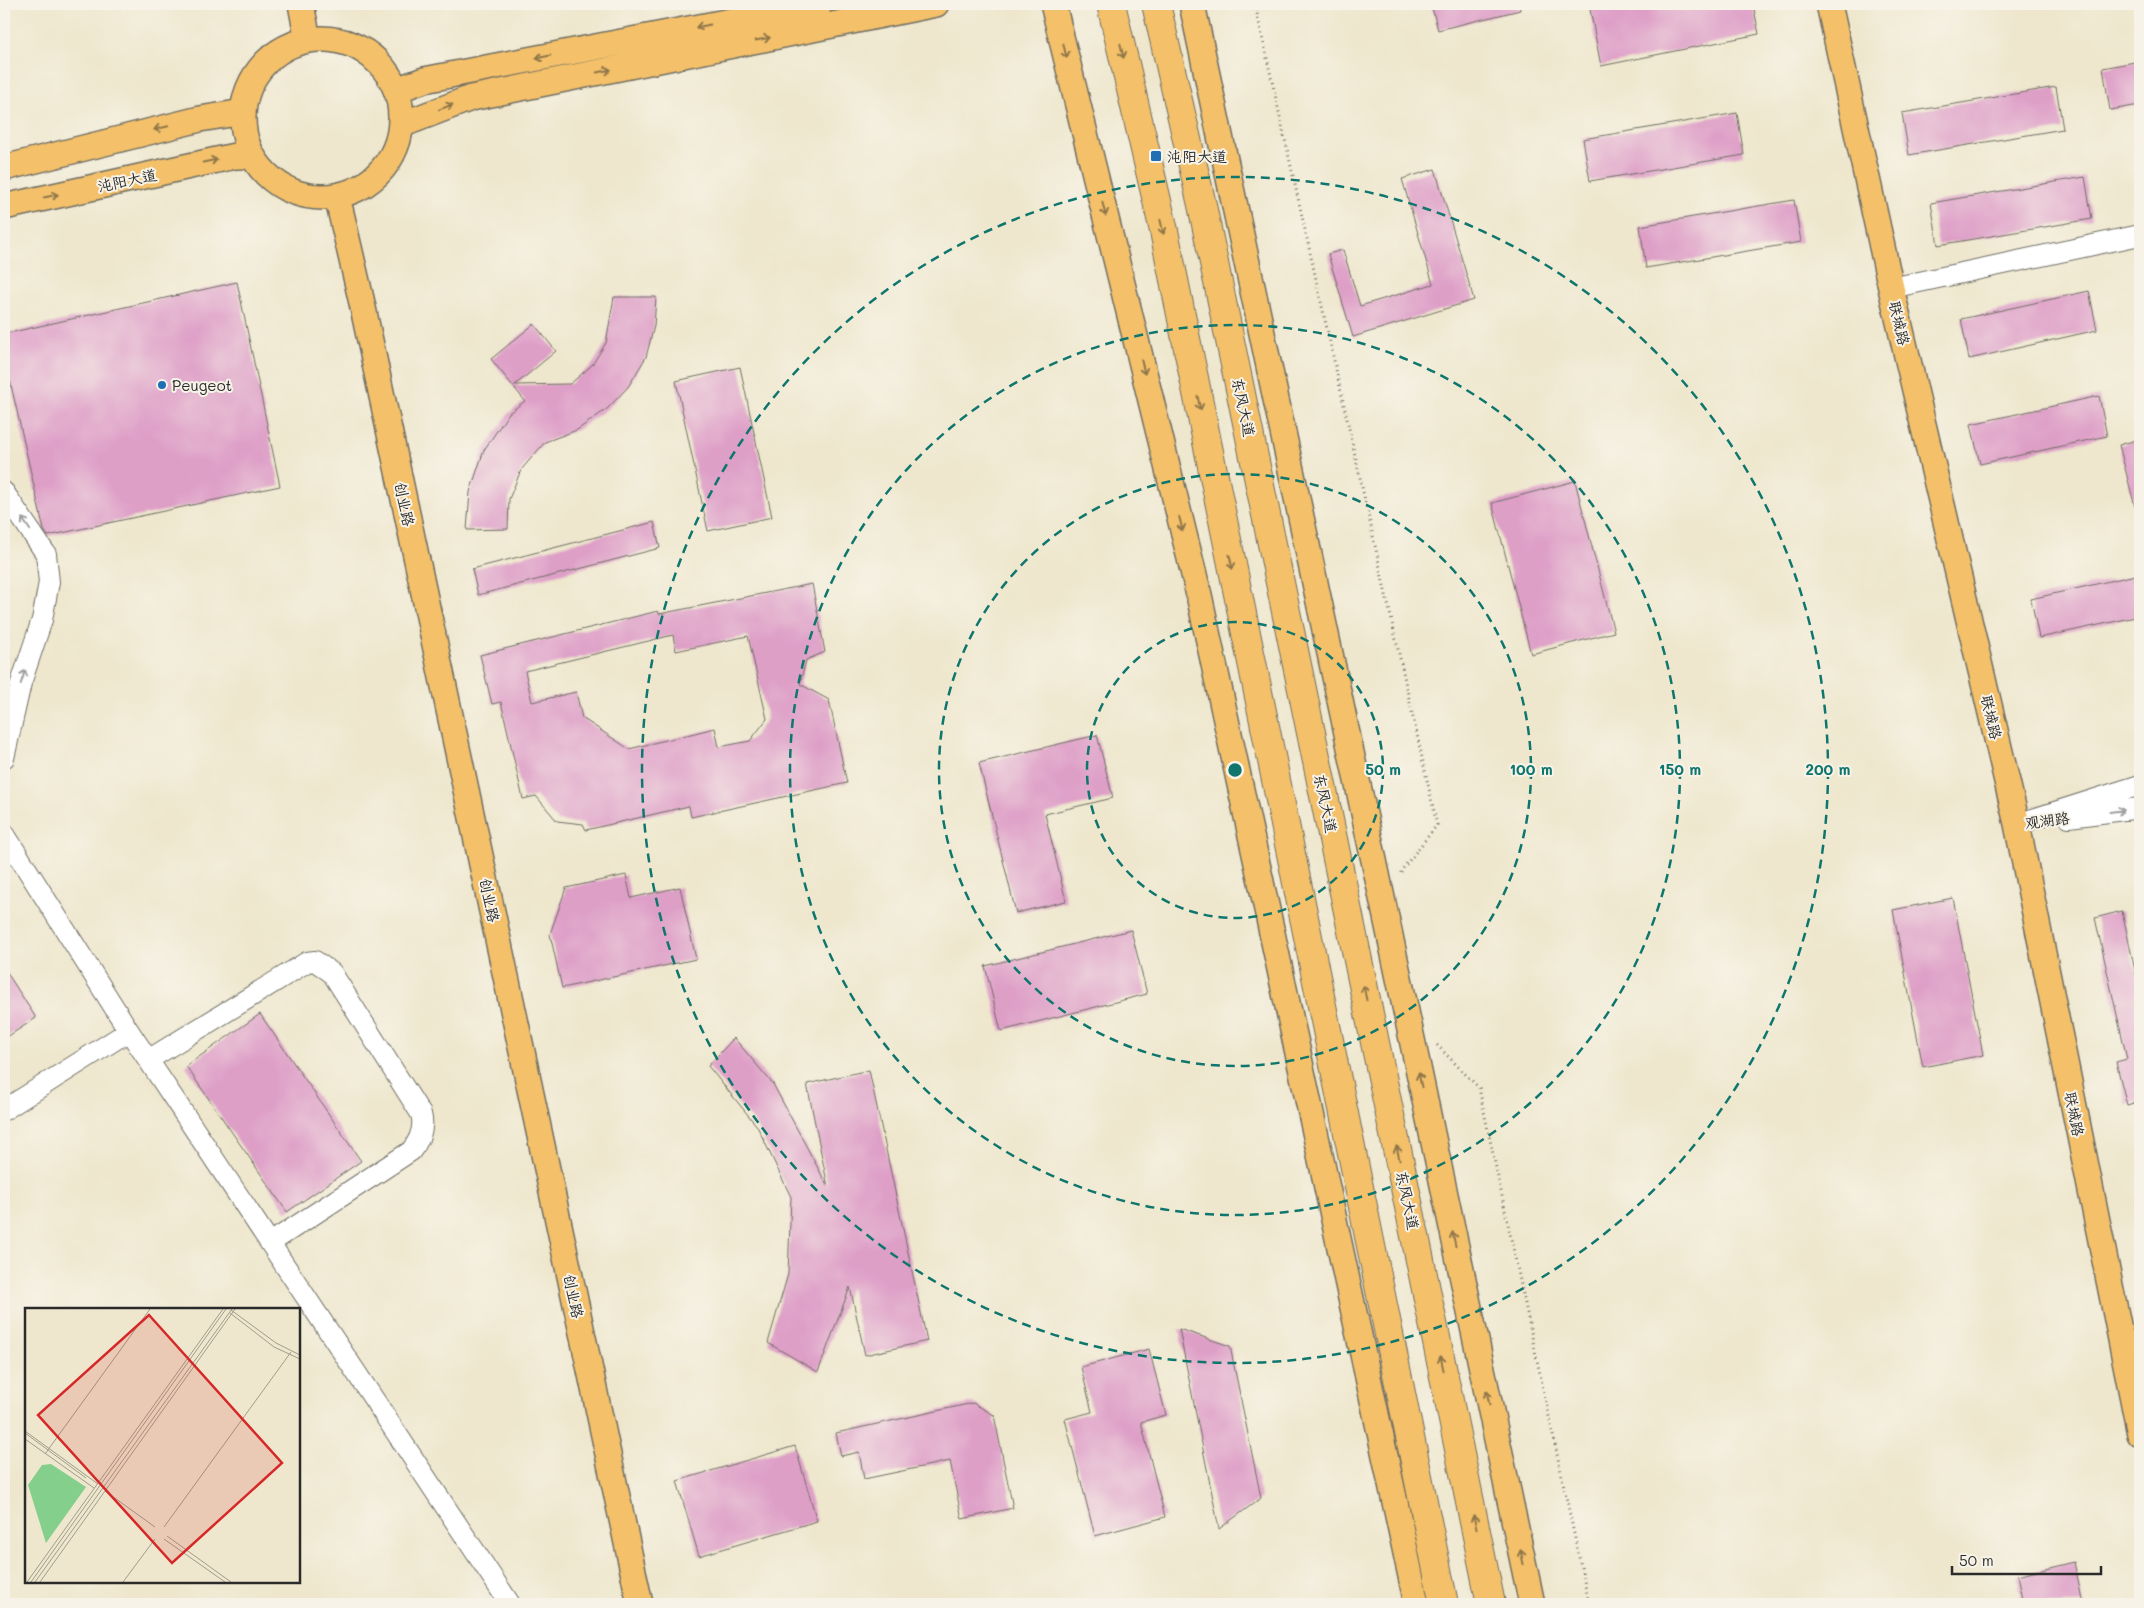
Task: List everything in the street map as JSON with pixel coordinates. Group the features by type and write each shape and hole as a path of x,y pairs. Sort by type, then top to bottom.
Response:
{"highway":[{"path":"1111,4 1164,231 1444,1604"},
{"name":"东风大道","path":"1156,4 1202,205 1492,1604"}],"main road":[{"path":"300,4 308,40"},
{"path":"396,90 424,80 820,4"},
{"path":"401,125 471,98 936,4"},
{"path":"1053,4 1199,595 1417,1604"},
{"path":"1192,4 1532,1604"},
{"name":"联城路","path":"1829,4 1891,288 2017,824 2131,1343 2140,1434"},
{"path":"308,40 336,40 362,49 383,67 396,90 401,108 401,125 394,150 380,171 361,187 337,196 311,197 288,190 267,176 252,156 244,134 243,112 249,87 264,65 284,49 308,40"},
{"path":"4,168 200,119 243,112"},
{"name":"沌阳大道","path":"4,207 235,156 252,156"},
{"name":"创业路","path":"337,196 362,303 640,1604"}],"street":[{"path":"1891,288 2140,235"},
{"path":"4,492 46,554 49,582 42,620 21,683 4,758"},
{"name":"观湖路","path":"2017,824 2140,785"},
{"name":"观湖路","path":"2017,824 2140,808"},
{"path":"4,833 128,1031 510,1604"},
{"path":"148,1060 307,962 315,961 332,973 421,1114 424,1124 418,1142 411,1151 270,1243"},
{"path":"4,1110 128,1031"}],"path":[{"path":"1255,4 1437,825 1401,871 1403,880"},
{"path":"1434,1043 1480,1088 1589,1604"}],"building":[{"path":"1431,4 1519,4 1520,10 1438,30"},
{"path":"1589,4 1753,4 1759,34 1601,66"},
{"path":"2140,61 2140,105 2110,110 2103,68"},
{"path":"2056,87 2063,129 1909,155 1902,113"},
{"path":"1737,113 1744,155 1590,181 1583,139"},
{"path":"1435,169 1474,300 1353,337 1328,254 1343,250 1360,306 1433,284 1402,179"},
{"path":"2085,177 2092,219 1938,245 1931,203"},
{"path":"1794,200 1801,242 1646,268 1640,226"},
{"path":"237,282 280,486 48,536 44,530 4,354 4,334"},
{"path":"2089,291 2097,330 1969,359 1961,319"},
{"path":"614,297 656,297 654,326 646,357 628,387 607,409 577,430 545,442 521,470 509,499 508,529 467,530 470,492 484,450 509,413 525,401 491,359 534,324 556,351 515,385 570,384 592,365 606,343"},
{"path":"740,367 772,517 708,531 676,381"},
{"path":"2099,396 2107,436 1980,464 1971,424"},
{"path":"2140,439 2140,506 2135,507 2119,445"},
{"path":"1575,481 1614,632 1531,654 1492,503"},
{"path":"654,522 660,548 478,595 472,569"},
{"path":"2140,574 2140,616 2039,638 2031,599"},
{"path":"812,584 825,652 806,660 800,684 829,700 847,783 691,817 689,806 586,830 583,824 557,821 536,796 523,799 501,702 492,704 480,655 658,611 659,614","holes":["673,635 676,651 748,636 767,719 750,741 719,747 715,728 629,749 582,718 576,692 532,702 525,671"]},
{"path":"1097,735 1113,798 1045,814 1066,901 1016,913 979,763"},
{"path":"626,875 631,898 680,887 696,959 562,988 550,934 566,888"},
{"path":"1953,898 1983,1055 1923,1067 1893,910"},
{"path":"2122,911 2140,993 2140,1101 2127,1105 2116,1062 2127,1059 2095,918"},
{"path":"1131,930 1147,994 1001,1031 985,966"},
{"path":"4,968 36,1018 4,1039"},
{"path":"260,1014 361,1161 287,1212 186,1066"},
{"path":"734,1038 773,1084 828,1187 807,1084 869,1070 927,1341 865,1355 850,1287 818,1372 768,1343 788,1274 791,1197 757,1126 708,1066"},
{"path":"1179,1329 1230,1346 1261,1498 1219,1529"},
{"path":"1149,1349 1166,1415 1141,1422 1165,1517 1095,1536 1065,1419 1092,1412 1081,1367"},
{"path":"973,1403 994,1415 1013,1508 962,1519 950,1461 864,1479 859,1452 841,1456 836,1433"},
{"path":"795,1446 817,1521 699,1556 677,1481"},
{"path":"2074,1562 2083,1604 2023,1604 2017,1576"}],"place":[{"name":"沌阳大道","path":"1156,156"},
{"name":"Peugeot","path":"162,385"}]}
